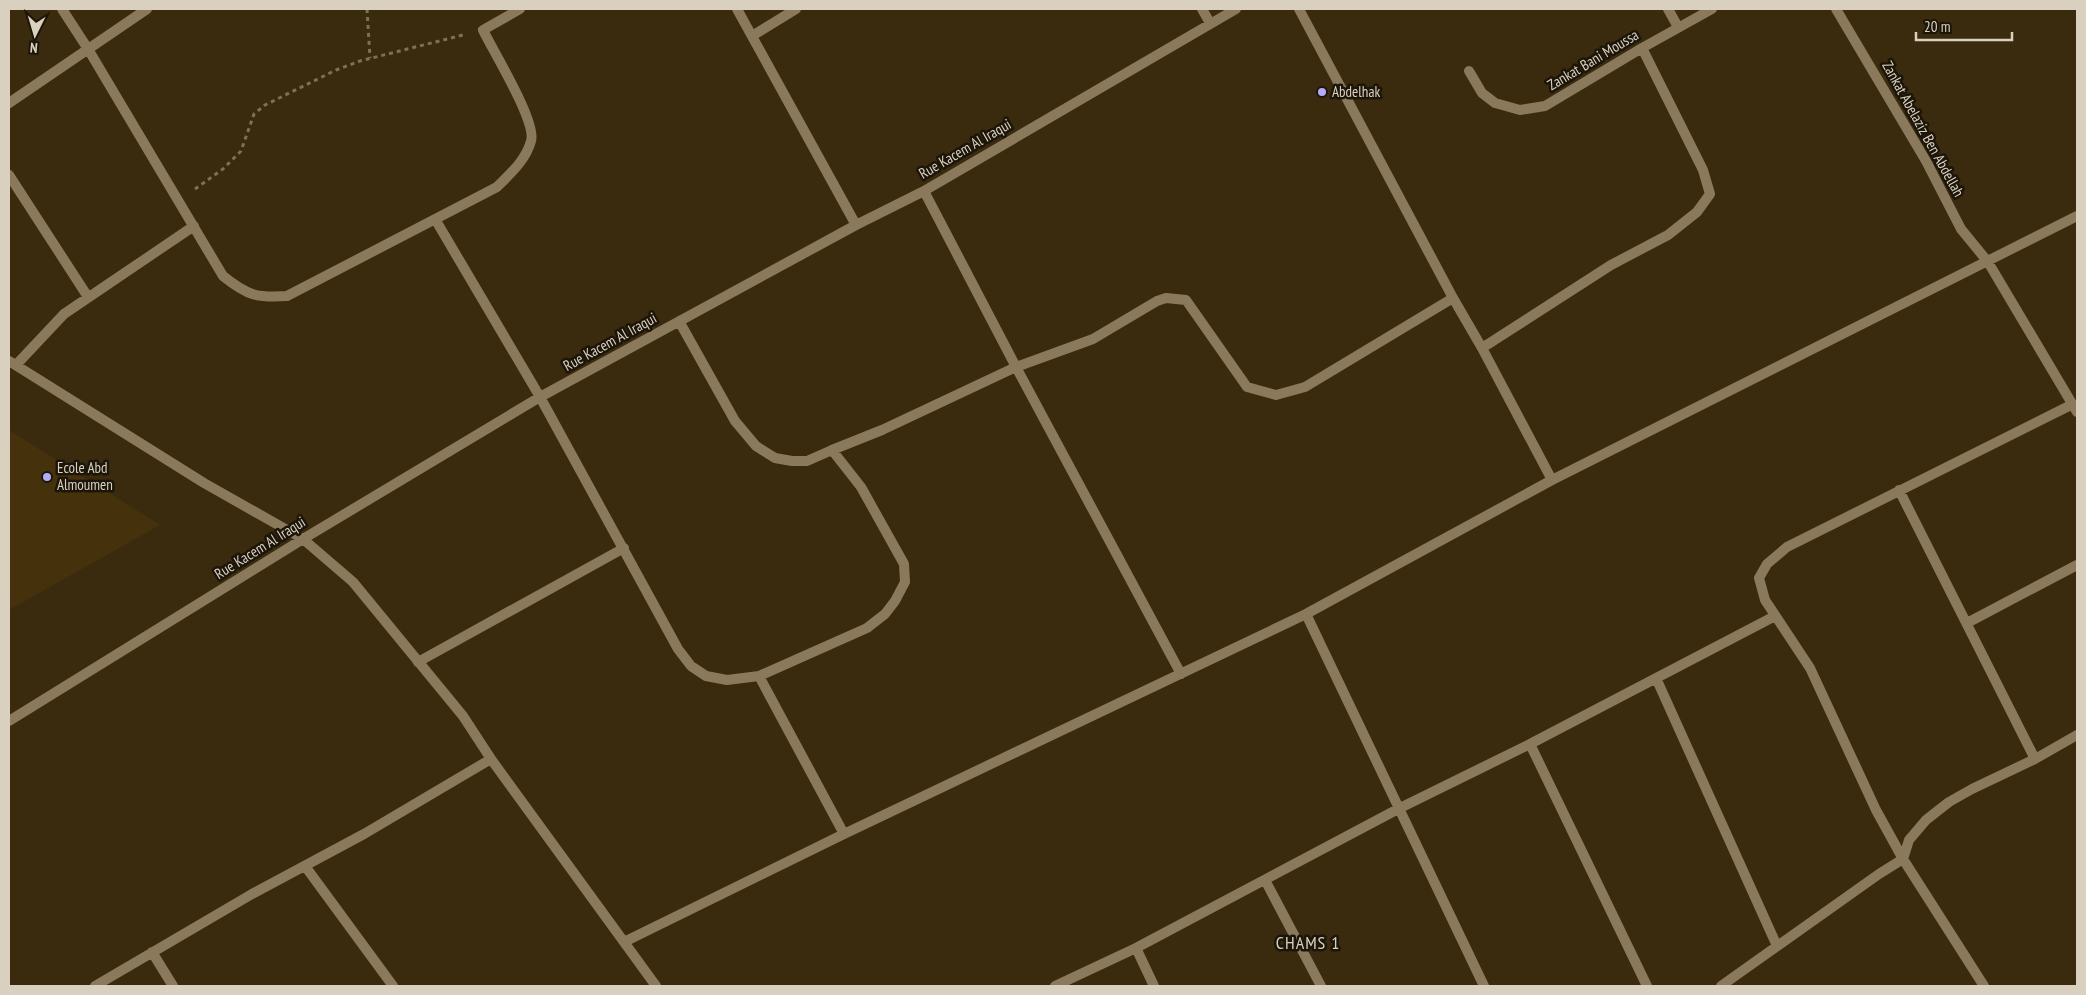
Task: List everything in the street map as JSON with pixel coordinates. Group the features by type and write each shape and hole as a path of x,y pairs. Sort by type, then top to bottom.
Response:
{"street":[{"path":"62,9 88,48 178,202 224,276 240,290 261,298 287,296 497,187 525,156 532,140 530,120 483,30 520,9"},
{"path":"9,103 147,9"},
{"path":"737,9 856,224"},
{"path":"752,36 796,9"},
{"path":"1202,9 1210,23"},
{"name":"Rue Kacem Al Iraqui","path":"9,721 303,539 540,397 856,224 924,191 1236,9"},
{"path":"1299,9 1552,480"},
{"path":"1668,9 1678,27"},
{"name":"Zankat Bani Moussa","path":"1468,71 1482,93 1495,103 1520,110 1545,106 1678,27 1712,9"},
{"name":"Zankat Abelaziz Ben Abdellah","path":"1836,9 1926,161 1961,228 1988,262 2075,408"},
{"path":"1482,348 1611,265 1668,235 1697,212 1710,194 1702,170 1642,48"},
{"path":"9,175 88,297"},
{"path":"924,191 1181,674"},
{"path":"624,942 844,834 1306,614 1552,480 2077,216"},
{"path":"435,219 540,397 678,649 691,666 706,676 727,680 759,676 867,628 885,614 895,601 905,582 904,564 861,487 832,450"},
{"path":"194,226 64,314 12,363 204,483 303,539 353,582 463,716 491,759 656,986"},
{"path":"679,321 736,421 756,446 775,458 807,461 882,430 1016,367 1094,338 1157,301 1175,298 1186,300 1193,307 1247,387 1276,396 1305,387 1453,298"},
{"path":"1984,986 1902,859 1876,810 1810,668 1765,600 1760,585 1761,572 1767,564 1787,547 1900,490 2075,408"},
{"path":"1900,490 2035,759"},
{"path":"418,662 624,548"},
{"path":"1967,623 2077,565"},
{"path":"1306,614 1484,986"},
{"path":"1055,986 1136,948 1400,808 1530,744 1775,616"},
{"path":"759,676 844,834"},
{"path":"1656,678 1777,946"},
{"path":"1721,986 1902,859 1909,840 1926,820 1949,802 2035,759 2077,735"},
{"path":"1530,744 1647,986"},
{"path":"95,986 304,866 364,834 491,759"},
{"path":"304,866 393,986"},
{"path":"1265,880 1321,986"},
{"path":"1136,948 1154,986"},
{"path":"152,952 173,986"}],"path":[{"path":"367,9 370,58"},
{"path":"178,202 223,169 241,151 254,114 265,105 336,70 370,58 483,30"}],"shaded area":[{"name":"Ecole Abd Almoumen","path":"9,430 160,525 9,610"}],"place":[{"name":"Abdelhak","path":"1322,92"},
{"name":"Ecole Abd Almoumen","path":"47,477"}],"district":[{"name":"CHAMS 1","path":"1308,943"}]}
